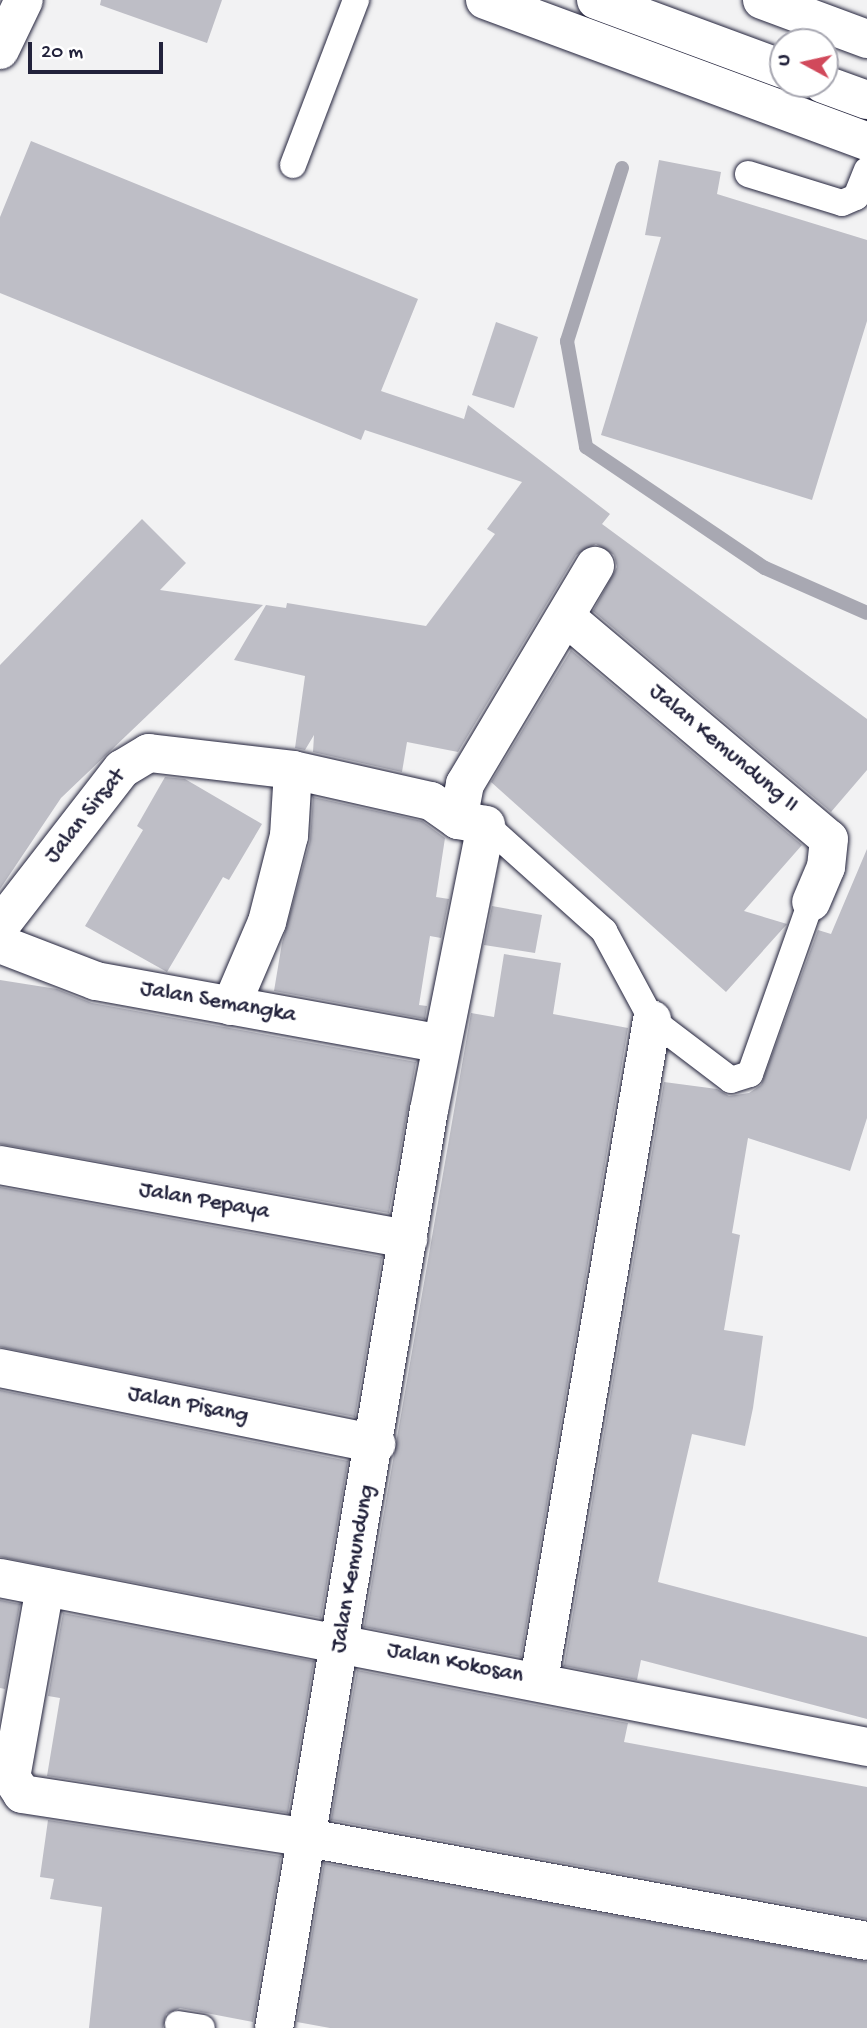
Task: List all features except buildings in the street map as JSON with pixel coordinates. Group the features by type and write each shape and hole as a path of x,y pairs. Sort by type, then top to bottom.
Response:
{"main road":[{"path":"0,50 24,0"},
{"path":"485,0 867,141"},
{"path":"596,0 769,64"},
{"path":"762,0 867,39"},
{"path":"839,90 867,100"},
{"name":"Jalan Kemundung","path":"282,2023 308,1838 441,1044 472,823 465,784 594,566"},
{"name":"Jalan Kemundung II","path":"565,617 829,839 826,867 811,902"},
{"name":"Jalan Sirsat","path":"0,926 122,769 149,754 196,757 293,770 431,801 472,823"},
{"path":"231,1006 267,922 289,836 293,770"},
{"name":"Jalan Semangka","path":"0,944 96,981 441,1044"},
{"path":"539,1680 652,1020"},
{"name":"Jalan Pepaya","path":"0,1165 408,1239"},
{"name":"Jalan Pisang","path":"0,1368 376,1444"},
{"name":"Jalan Kokosan","path":"0,1578 539,1680 867,1748"},
{"path":"45,1587 11,1777 22,1794 308,1838 867,1941"}],"lane":[{"path":"293,166 356,0"},
{"path":"748,174 842,203 856,197 867,170"},
{"path":"472,823 604,931 652,1020 728,1079 741,1080 750,1074 811,902"}],"waterway":[{"path":"622,168 567,341 586,447 765,568 867,613"}]}
